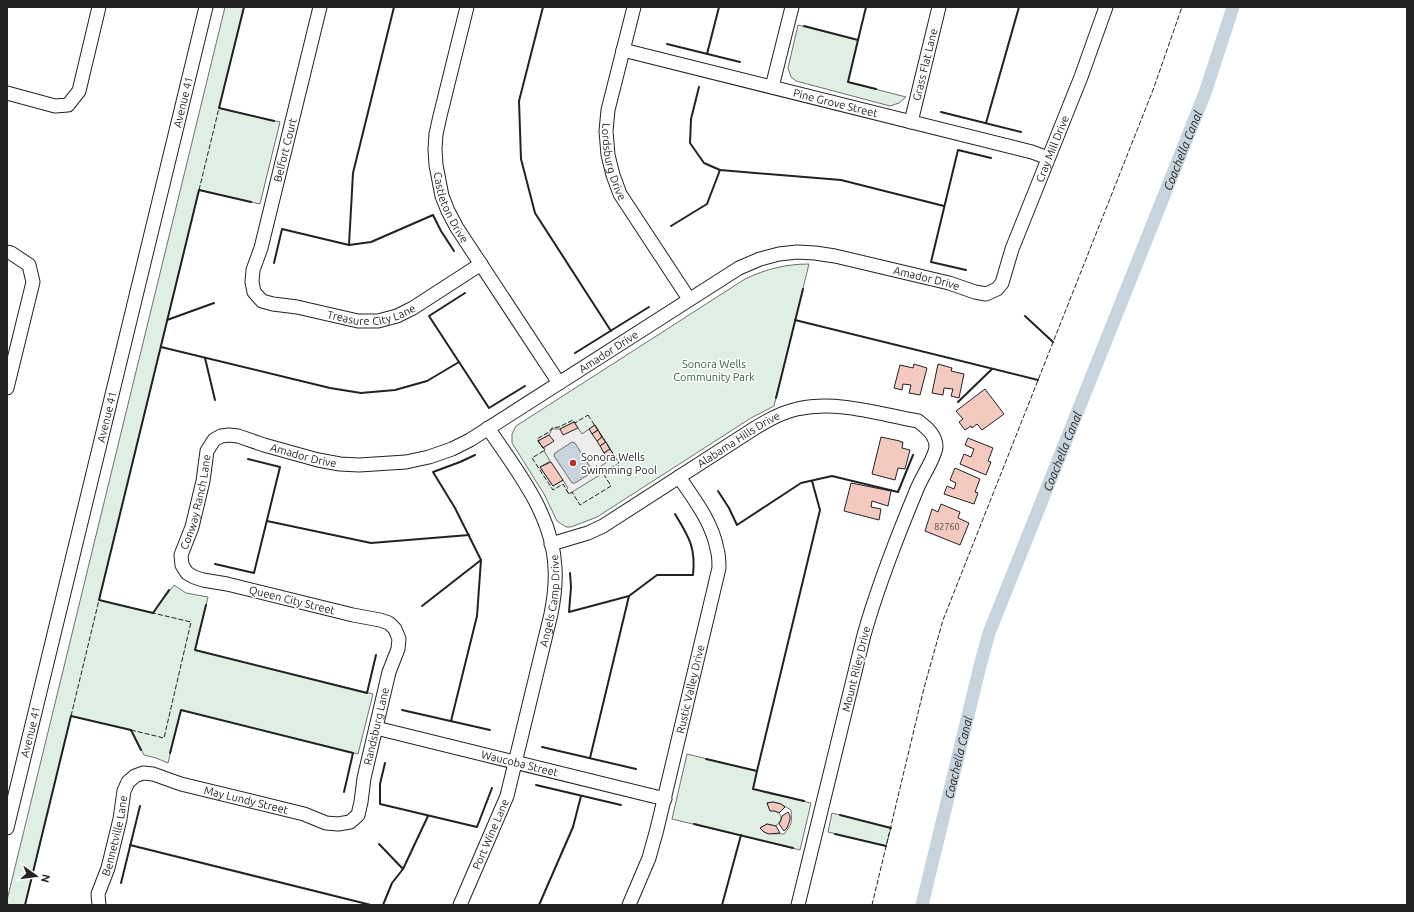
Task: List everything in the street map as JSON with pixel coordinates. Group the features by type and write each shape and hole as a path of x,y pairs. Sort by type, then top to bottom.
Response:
{"street":[{"path":"7,93 55,106 68,105 79,91 99,7"},
{"name":"Avenue 41","path":"7,828 206,7"},
{"name":"Belfort Court","path":"254,292 252,282 253,270 261,248 320,7"},
{"name":"Castleton Drive","path":"467,7 436,134 436,165 438,182 448,211 457,228 559,383"},
{"name":"Lordsburg Drive","path":"634,7 608,110 606,131 608,155 612,175 624,201 689,299"},
{"path":"772,88 792,7"},
{"name":"Grass Flat Lane","path":"910,122 939,7"},
{"name":"Cray Mill Drive","path":"997,289 1002,283 1012,249 1106,7"},
{"name":"Pine Grove Street","path":"623,50 1032,152 1048,158"},
{"path":"7,252 29,265 33,282 7,388"},
{"name":"Amador Drive","path":"221,436 238,436 264,446 333,462 359,465 406,462 429,457 452,449 488,428 739,268 760,259 779,254 797,252 835,256 949,283 975,292 986,294 997,289"},
{"name":"Treasure City Lane","path":"254,292 262,301 273,304 297,307 358,321 378,321 397,316 413,308 482,264"},
{"name":"Alabama Hills Drive","path":"552,544 588,533 603,526 772,418 796,409 819,406 838,406 918,422 928,428 935,440"},
{"name":"Angels Camp Drive","path":"488,428 529,489 545,523 552,544 555,567 555,591 551,614 516,763"},
{"name":"Conway Ranch Lane","path":"187,573 182,565 181,555 192,527 203,480 207,451 214,440 221,436"},
{"name":"Mount Riley Drive","path":"798,905 864,635 873,604 884,569 922,477 936,449 935,440"},
{"name":"Rustic Valley Drive","path":"629,905 649,858 665,799 719,568 718,549 712,531 704,515 679,477"},
{"name":"Queen City Street","path":"187,573 204,580 228,584 353,615 380,620 389,623 395,629"},
{"name":"Randsburg Lane","path":"350,822 358,815 364,778 389,672 398,649 399,639 395,629"},
{"name":"Waucoba Street","path":"376,728 665,799"},
{"name":"Port Wine Lane","path":"460,905 502,810 516,763"},
{"name":"May Lundy Street","path":"143,773 153,774 181,784 304,814 326,823 338,824 350,822"},
{"name":"Bennetville Lane","path":"100,905 98,894 110,861 120,819 124,791 128,782 135,776 143,773"}],"green space":[{"path":"225,7 244,7 219,108 280,122 260,204 199,190 99,600 153,613 174,585 186,593 208,597 195,650 373,694 358,754 181,710 168,763 144,755 131,730 71,716 25,905 7,905 7,900"},
{"path":"798,25 858,40 848,82 906,97 899,103 890,106 796,81 791,77 788,68"},
{"name":"Sonora Wells Community Park","path":"809,264 774,406 751,418 597,517 571,527 566,527 557,521 544,494 512,443 512,434 516,426 745,279 761,272 776,268"},
{"path":"687,754 757,771 753,789 811,803 800,850 672,819","holes":["773,802 781,804 791,810 791,823 789,828 784,834 771,834 763,831 760,828 767,824 776,826 781,820 780,814 770,810 767,803"]},
{"path":"832,813 891,828 886,846 828,832"}],"shaded area":[{"path":"574,422 582,434 595,425 615,457 601,466 601,471 603,473 569,494 566,490 568,488 563,480 553,486 540,467 550,461 544,451 545,450 538,441 549,435 552,429 560,429"},
{"name":"Sonora Wells Swimming Pool","path":"572,442 575,443 592,470 591,473 575,483 572,483 554,456 555,453"}],"building":[{"path":"914,364 927,368 920,395 909,393 911,385 903,384 902,390 894,388 900,365 913,368"},
{"path":"938,364 952,368 951,371 964,374 959,398 951,396 953,389 944,388 943,395 932,393"},
{"path":"985,389 1004,414 982,430 977,424 972,428 971,426 965,430 959,422 963,419 956,411"},
{"path":"574,422 578,428 563,435 560,429"},
{"path":"595,425 598,430 592,434 589,429"},
{"path":"598,430 602,437 597,441 592,434"},
{"path":"549,435 554,441 543,448 538,441"},
{"path":"602,437 606,442 600,446 597,441"},
{"path":"881,437 903,442 902,448 910,450 905,469 898,468 895,480 872,474"},
{"path":"968,438 993,448 988,461 991,462 986,475 960,464 964,454 971,457 974,449 965,445"},
{"path":"606,442 610,449 604,453 600,446"},
{"path":"610,449 614,455 608,458 604,453"},
{"path":"551,462 563,480 553,486 540,467"},
{"path":"955,468 980,479 975,492 978,493 974,504 944,494 947,486 954,489 956,483 950,480"},
{"path":"851,483 891,491 888,506 872,501 871,507 881,509 879,520 844,511"},
{"path":"941,504 960,512 958,518 969,523 960,545 925,531 932,509 938,512"},
{"path":"773,802 781,804 785,807 779,813 770,811 767,803"},
{"path":"788,812 790,820 784,831 779,824 782,816"},
{"path":"767,824 776,826 780,833 769,834 764,832 760,828"}],"waterway":[{"name":"Coachella Canal","path":"922,905 989,633 1205,93 1233,7"}],"fence":[{"path":"872,905 924,688 943,620 1153,90 1182,7"},
{"path":"199,190 219,108"},
{"path":"588,415 619,463 603,473 611,486 580,505 572,492 569,494 563,484 553,490 532,458 545,450 537,439 549,432 552,428 559,427 573,420 575,423 588,415"},
{"path":"71,716 99,600"},
{"path":"131,730 164,738 191,622 153,613"}],"wall":[{"path":"244,7 219,108 274,121"},
{"path":"349,245 353,173 394,7"},
{"path":"543,7 519,101 521,159 535,213 611,331"},
{"path":"707,54 719,7"},
{"path":"858,40 866,7"},
{"path":"986,123 1019,7"},
{"path":"804,26 858,40 848,82 876,89"},
{"path":"667,44 740,62"},
{"path":"699,87 691,119 690,143 704,163 720,170 841,180 944,206"},
{"path":"941,112 1021,132"},
{"path":"966,270 931,262 958,150 991,158"},
{"path":"671,226 707,204 720,170"},
{"path":"169,590 153,613 99,600 199,190 251,202"},
{"path":"274,263 282,229 349,245 371,242 433,215 454,251"},
{"path":"776,398 803,289"},
{"path":"465,293 429,316 489,408 525,386"},
{"path":"167,320 214,303"},
{"path":"575,353 649,307"},
{"path":"1025,316 1053,342"},
{"path":"795,320 1038,380"},
{"path":"161,347 330,388 361,393 395,390 427,381 459,362"},
{"path":"205,358 215,400"},
{"path":"958,402 992,369"},
{"path":"451,721 477,616 481,560 455,508 433,472 475,455"},
{"path":"718,491 729,508 737,525 801,483 832,476 898,492 913,455"},
{"path":"215,564 254,573 280,467 248,459"},
{"path":"757,771 820,510 812,481"},
{"path":"570,573 571,587 569,612 629,596 657,575 693,575 693,557 688,536 675,514"},
{"path":"267,521 371,543 469,535"},
{"path":"422,606 481,560"},
{"path":"590,758 629,596"},
{"path":"206,605 195,650 367,693 376,655"},
{"path":"170,753 181,710 353,753 344,792"},
{"path":"402,710 490,730"},
{"path":"25,905 71,716 131,730 141,750"},
{"path":"542,747 636,769"},
{"path":"706,759 757,771 753,789 804,801"},
{"path":"385,763 380,784 380,804 477,827 492,788"},
{"path":"536,785 621,805"},
{"path":"539,905 573,827 581,796"},
{"path":"121,883 140,806"},
{"path":"840,815 891,828"},
{"path":"383,905 392,883 403,869 428,816"},
{"path":"694,824 793,848"},
{"path":"835,834 886,846"},
{"path":"722,905 741,835"},
{"path":"379,844 403,869"},
{"path":"130,845 371,905"}],"place":[{"name":"Sonora Wells Swimming Pool","path":"573,463"}]}
